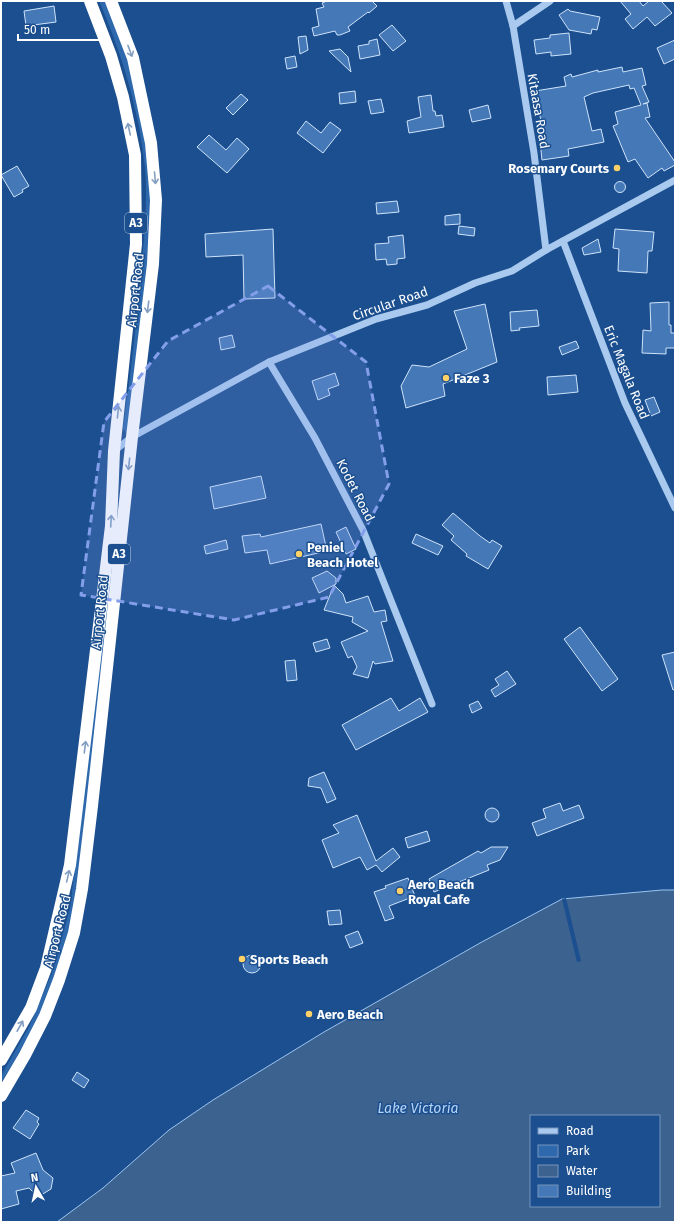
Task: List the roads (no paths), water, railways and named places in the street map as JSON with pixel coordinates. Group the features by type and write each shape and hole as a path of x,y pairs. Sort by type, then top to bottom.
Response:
{"highway":[{"name":"Airport Road","path":"1,1060 31,1008 46,968 70,865 111,526 114,450 136,244 137,188 135,155 123,97 111,56 90,1"},
{"name":"Airport Road","path":"1,1096 25,1055 45,1016 59,980 74,933 82,889 92,806 132,437 153,264 156,194 151,143 133,58 111,1"}],"street":[{"name":"Kitaasa Road","path":"506,1 513,26 534,153 546,250"},
{"path":"513,26 550,1"},
{"name":"Circular Road","path":"114,450 132,437 268,362 376,319 427,305 475,282 512,271 562,241 675,180"},
{"name":"Eric Magala Road","path":"562,241 625,403 675,508"},
{"name":"Kodet Road","path":"268,362 315,438 363,530 432,704"}],"water":[{"name":"Lake Victoria","path":"675,890 675,1222 57,1222 103,1188 169,1130 213,1100 324,1032 480,943 562,899"}],"place":[{"name":"Rosemary Courts","path":"617,168"},
{"name":"Faze 3","path":"446,378"},
{"name":"Peniel Beach Hotel","path":"299,554"},
{"name":"Aero Beach Royal Cafe","path":"400,891"},
{"name":"Sports Beach","path":"242,959"},
{"name":"Aero Beach","path":"309,1014"}]}
